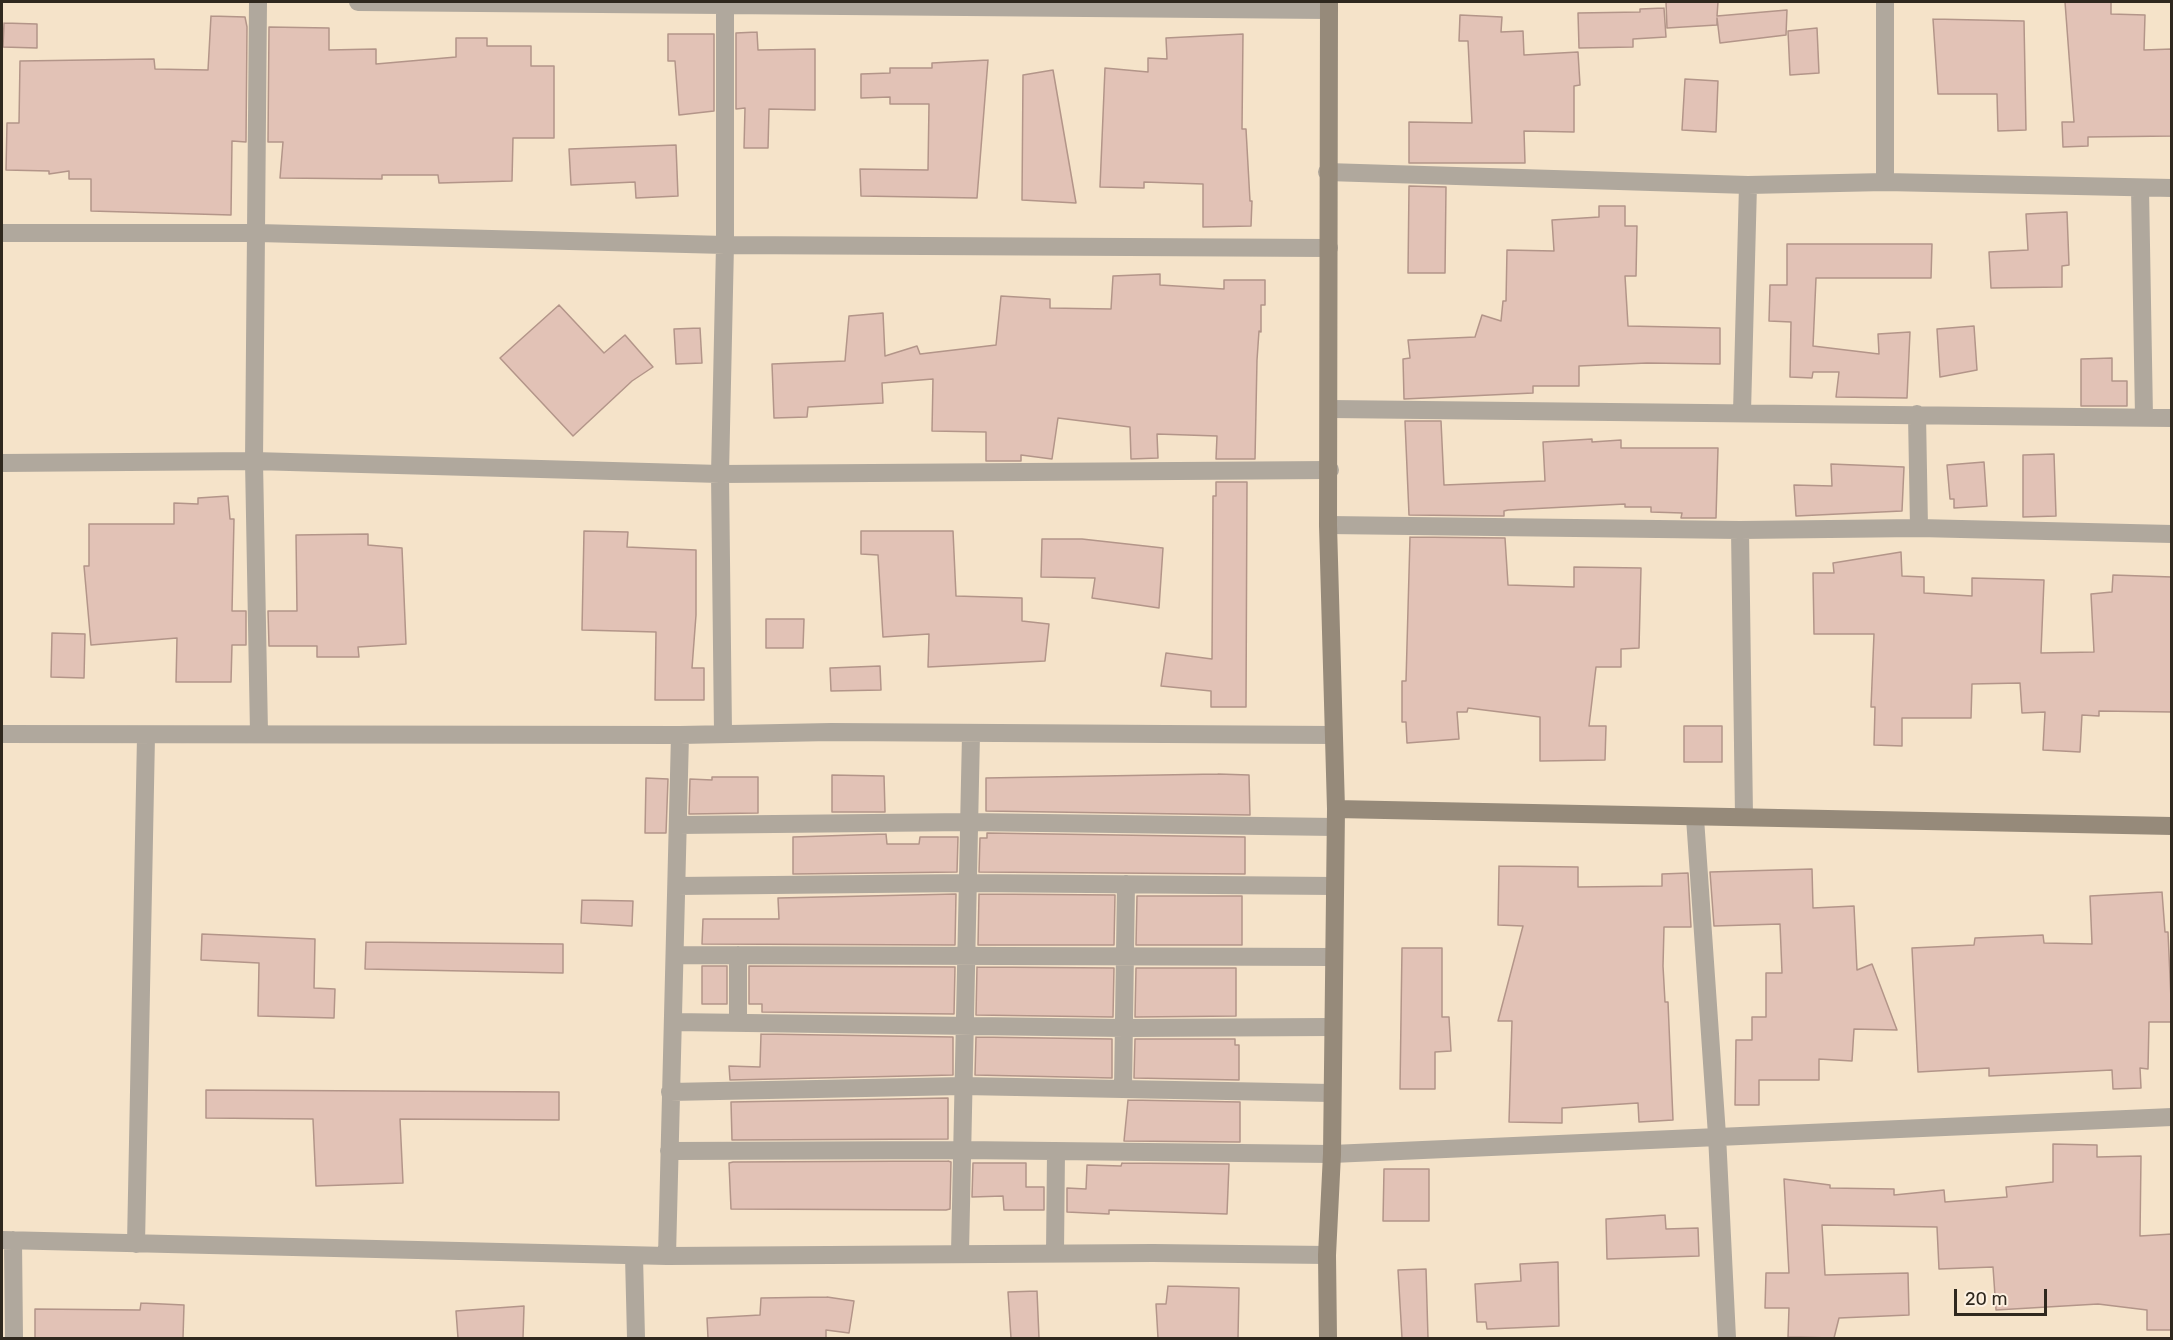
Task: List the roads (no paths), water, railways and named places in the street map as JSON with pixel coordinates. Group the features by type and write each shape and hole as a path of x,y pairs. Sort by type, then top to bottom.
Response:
{"street":[{"path":"258,2 255,461 259,733"},
{"path":"358,2 1329,6 1327,172 1330,470 1328,525 1336,818 1332,1154 1327,1255 1328,1338"},
{"path":"1885,2 1885,182"},
{"path":"723,733 720,474 725,245 725,4"},
{"path":"1327,172 1748,185 1885,182 2172,188"},
{"path":"1742,411 1748,185"},
{"path":"2140,188 2144,417"},
{"path":"2,233 258,233 725,245 1329,248"},
{"path":"1330,409 1742,411 2172,418"},
{"path":"1917,414 1919,528"},
{"path":"2,463 255,461 720,474 1330,470"},
{"path":"1328,525 1740,530 1919,528 2172,534"},
{"path":"1740,530 1744,816"},
{"path":"2,734 146,736 259,733 1333,735"},
{"path":"960,1253 971,734"},
{"path":"667,1256 680,735"},
{"path":"136,1244 146,736"},
{"path":"678,825 1744,816 2172,826"},
{"path":"1695,818 1718,1135 1727,1338"},
{"path":"677,886 967,883 1335,886"},
{"path":"1123,1089 1126,884"},
{"path":"675,955 1334,957"},
{"path":"738,955 738,1021"},
{"path":"673,1022 965,1024 1124,1028 1332,1028"},
{"path":"670,1092 963,1086 1331,1093"},
{"path":"669,1151 961,1150 1332,1154 1718,1135 2172,1117"},
{"path":"1055,1253 1056,1151"},
{"path":"14,1338 7,1240 634,1256 960,1253 1327,1255"},
{"path":"634,1256 636,1338"}]}
